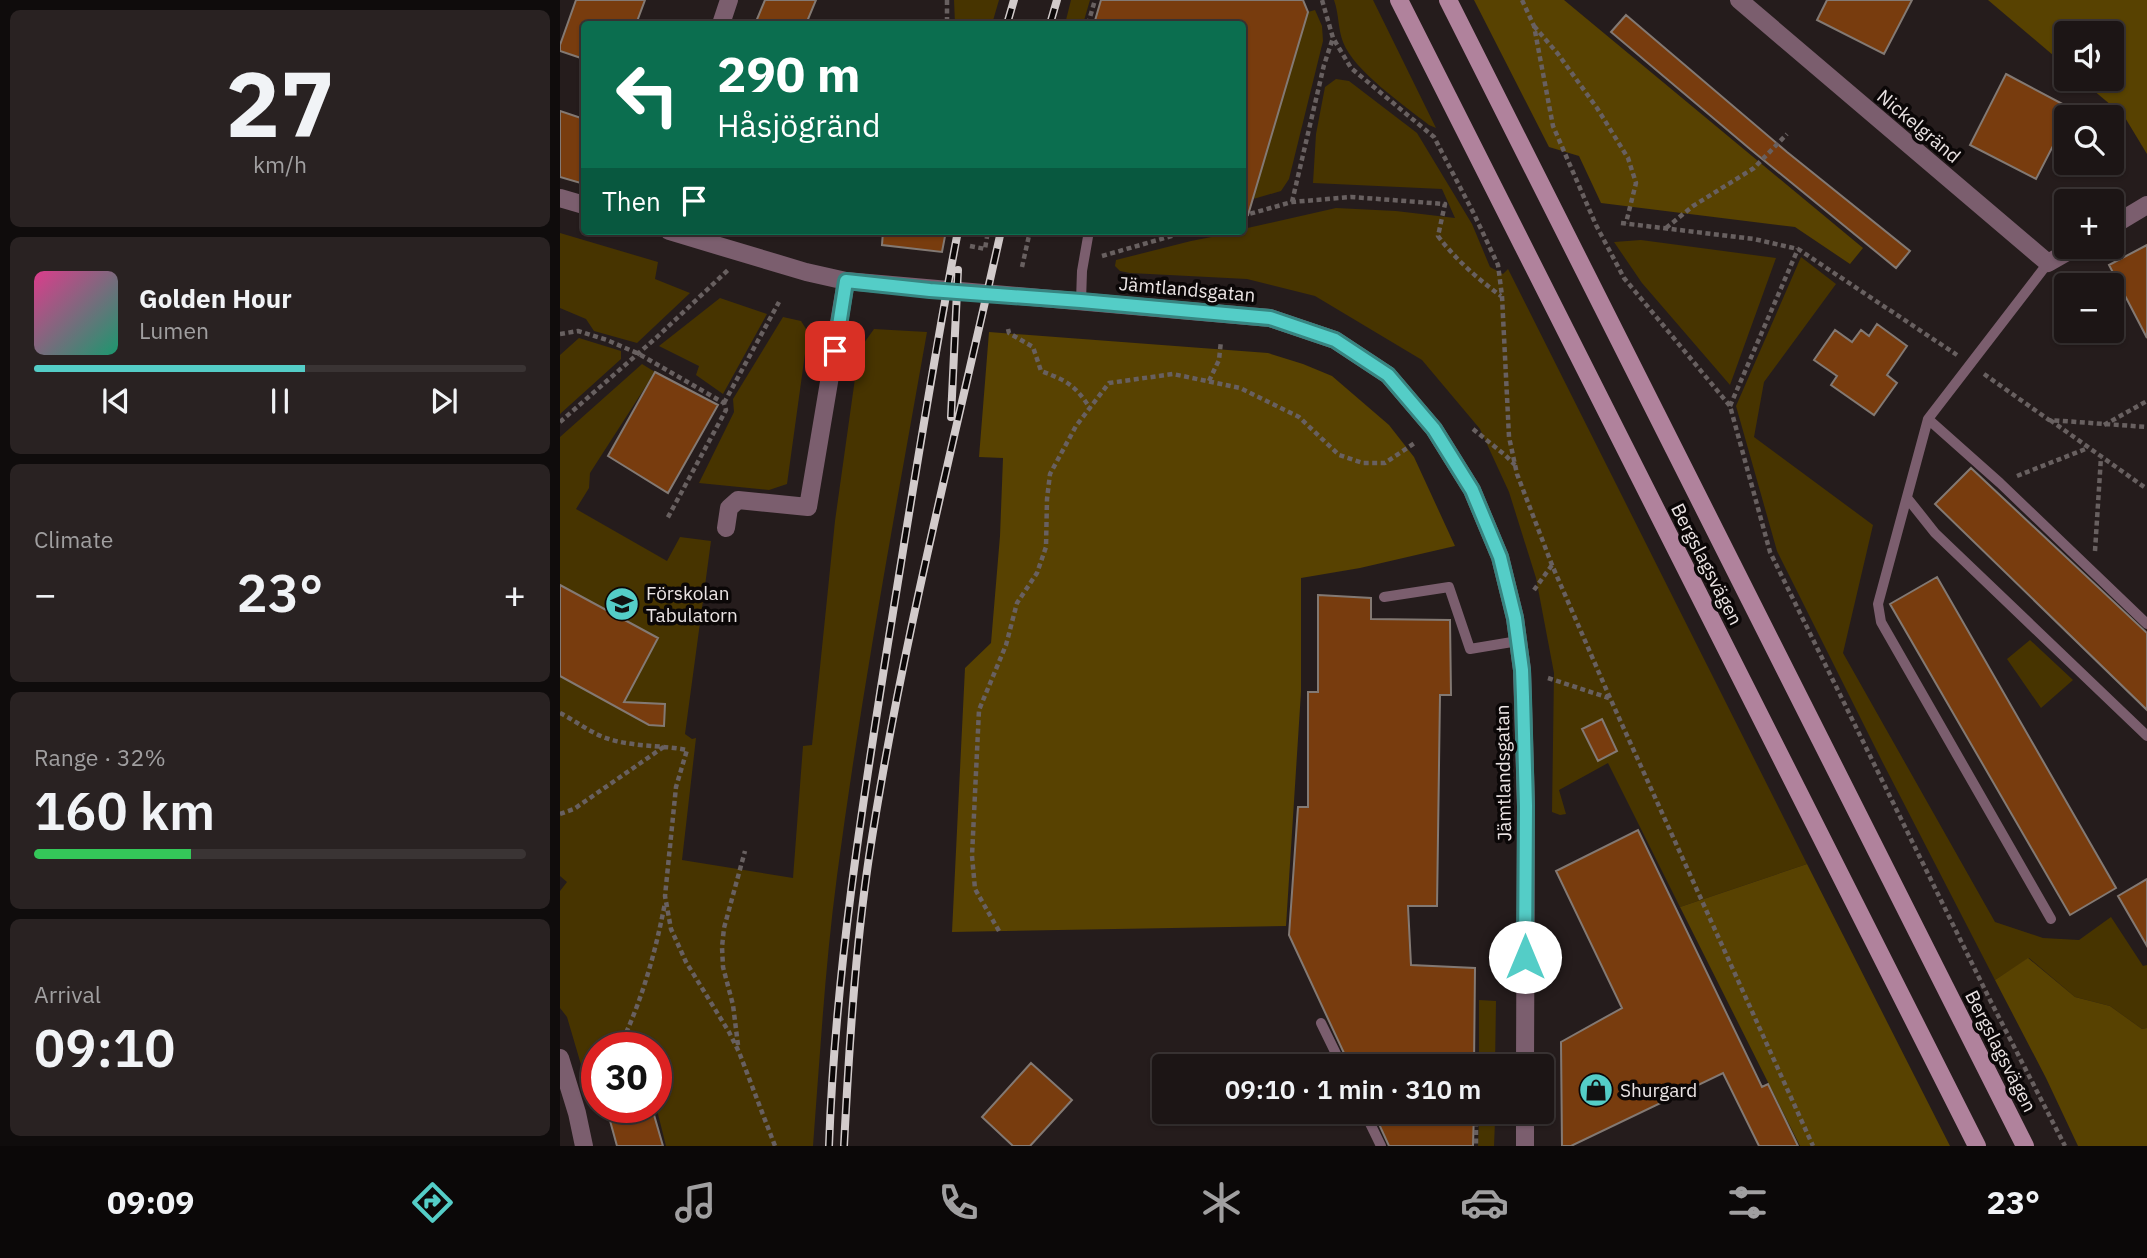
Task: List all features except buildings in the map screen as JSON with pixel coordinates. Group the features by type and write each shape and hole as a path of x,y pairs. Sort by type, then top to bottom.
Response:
{"main road":[{"name":"Bergslagsvägen","path":"1399,0 1977,1146"},
{"name":"Bergslagsvägen","path":"1448,0 2025,1146"}],"street":[{"path":"722,21 729,0"},
{"name":"Nickelgränd","path":"1739,0 2048,263"},
{"path":"560,198 581,204"},
{"path":"2124,219 2147,205"},
{"name":"Jämtlandsgatan","path":"682,235 806,272 846,281 1270,318 1335,340 1388,375 1434,429 1472,490 1500,557 1515,618 1522,670 1526,806 1525,1054"},
{"path":"2048,263 2055,259"},
{"path":"726,527 729,508 738,500 808,507 846,281"},
{"path":"560,1058 584,1146"},
{"path":"1525,1124 1525,1146"}],"lane":[{"path":"1081,301 1082,271 1088,235"},
{"path":"2048,263 1928,419 1878,604 1881,622 2051,919"},
{"path":"1928,419 2000,483 2147,624"},
{"path":"1908,499 1935,533 2147,736"},
{"path":"1384,597 1449,587 1470,649 1518,641"},
{"path":"1321,1023 1336,1054"},
{"path":"1370,1124 1381,1146"}],"path":[{"path":"947,0 947,21"},
{"path":"1089,21 1095,0"},
{"path":"1322,0 1333,38 1351,68 1434,137 1498,265 1509,437 1515,466 1552,565 1610,698 1813,1146"},
{"path":"1522,0 1534,26 1553,126 1596,225 1624,278 1730,407 1770,552 1988,996 2065,1146"},
{"path":"1534,26 1597,108 1628,158 1636,183 1624,223 1754,239 1798,249 1970,364 2147,489"},
{"path":"1292,202 1324,65 1333,38"},
{"path":"1665,228 1693,206 1754,168 1787,134"},
{"path":"1246,215 1292,202 1351,197 1445,204 1438,236 1479,280 1502,296"},
{"path":"970,246 985,249 987,235"},
{"path":"1022,267 1029,235"},
{"path":"1082,271 1104,255 1175,235"},
{"path":"1730,407 1798,249"},
{"path":"560,422 639,354 742,254"},
{"path":"724,403 779,302"},
{"path":"1008,328 1009,333 1033,347 1041,371 1067,382 1079,391 1090,408"},
{"path":"560,334 578,331 607,340 639,354 724,403 726,410 667,519"},
{"path":"1209,381 1219,360 1221,341"},
{"path":"999,931 975,889 972,856 979,710 1006,645 1017,603 1037,573 1046,547 1050,474 1076,426 1110,383 1173,374 1240,388 1299,417 1339,455 1363,463 1385,463 1434,429"},
{"path":"2104,425 2147,401"},
{"path":"2049,420 2147,427"},
{"path":"1473,429 1515,466"},
{"path":"2000,483 2088,448"},
{"path":"2093,573 2101,457"},
{"path":"1534,590 1552,565"},
{"path":"1548,678 1610,698"},
{"path":"560,713 607,739 687,750 676,787 666,899 651,967 627,1032"},
{"path":"560,814 575,809 666,746"},
{"path":"739,1052 733,1005 723,967 722,947 724,928 745,851"},
{"path":"666,899 671,929 686,962 739,1052 775,1146"},
{"path":"1475,1124 1476,1146"}],"shaded area":[{"path":"954,0 999,0 993,21 955,21"},
{"path":"1071,0 1090,0 1084,21 1066,21"},
{"path":"1334,0 1373,0 1436,128 1368,76 1349,53 1340,32"},
{"path":"1474,0 1564,0 1863,248 1850,264 1795,227 1601,203 1579,156 1549,147"},
{"path":"1988,0 2147,0 2147,154 2124,116 2124,105 2111,105 2094,91 2124,91 2124,21 2054,21 2054,56"},
{"path":"1315,10 1322,26 1323,41 1289,179 1281,191 1246,201 1256,189 1308,12"},
{"path":"1336,79 1349,81 1417,133 1472,224 1490,267 1503,274 1508,269 1807,864 1680,907 1608,763 1559,790 1566,814 1552,812 1554,673 1536,578 1509,492 1480,429 1422,360 1315,296 1247,279 1130,273 1120,271 1115,266 1116,260 1222,235 1246,235 1246,228 1336,208 1455,218 1442,189 1313,183 1316,134 1325,87"},
{"path":"560,233 658,262 655,279 690,293 637,343 594,331 586,319 560,308"},
{"path":"1641,240 1776,258 1730,385 1642,283 1614,242"},
{"path":"1801,257 1836,284 1764,382 1754,437 1873,525 1843,653 1995,922 2043,938 2079,940 2111,917 2143,966 2147,965 2147,1028 2142,1029 2110,1006 2075,997 2029,958 1995,980 1777,551 1736,406"},
{"path":"720,298 767,314 723,394 696,375 699,366 659,346"},
{"path":"783,317 801,321 808,332 787,484 769,490 699,483 734,412 733,399"},
{"path":"874,329 927,332 846,808 829,944 813,1146 666,1146 660,1123 672,1123 672,1032 581,1032 581,1065 567,1017 560,1008 560,891 567,882 560,876 560,437 642,364 655,372 590,473 589,488 576,509 667,561 680,537 711,541 685,734 692,739 696,738 682,860 793,878 803,746 812,745 835,521 859,350"},
{"path":"989,332 1268,353 1332,376 1389,425 1414,457 1455,546 1360,568 1301,578 1301,692 1286,926 952,932 965,668 991,643 1000,536 1003,458 979,457"},
{"path":"579,338 621,351 621,359 560,414 560,355"},
{"path":"2030,640 2073,680 2041,708 2007,659"},
{"path":"1807,864 1950,1146 1800,1146 1680,907"},
{"path":"2028,958 2075,997 2110,1006 2142,1029 2147,1028 2147,1146 2078,1146 1995,980"},
{"path":"1479,1000 1496,1001 1495,1054 1479,1054"},
{"path":"1479,1124 1495,1124 1494,1146 1478,1146"}],"railway":[{"path":"1008,21 1014,0"},
{"path":"1051,21 1057,0"},
{"path":"829,1146 837,1018 860,827 922,434 957,235"},
{"path":"844,1146 860,929 882,778 913,621 1000,235"},
{"path":"951,417 958,270"}],"place":[{"name":"Förskolan Tabulatorn","path":"622,604"},
{"name":"Shurgard","path":"1596,1090"}],"route":[{"path":"835,351 846,281 1270,318 1335,340 1388,375 1434,429 1472,490 1500,557 1515,618 1523,697 1526,806 1525,957"}]}
